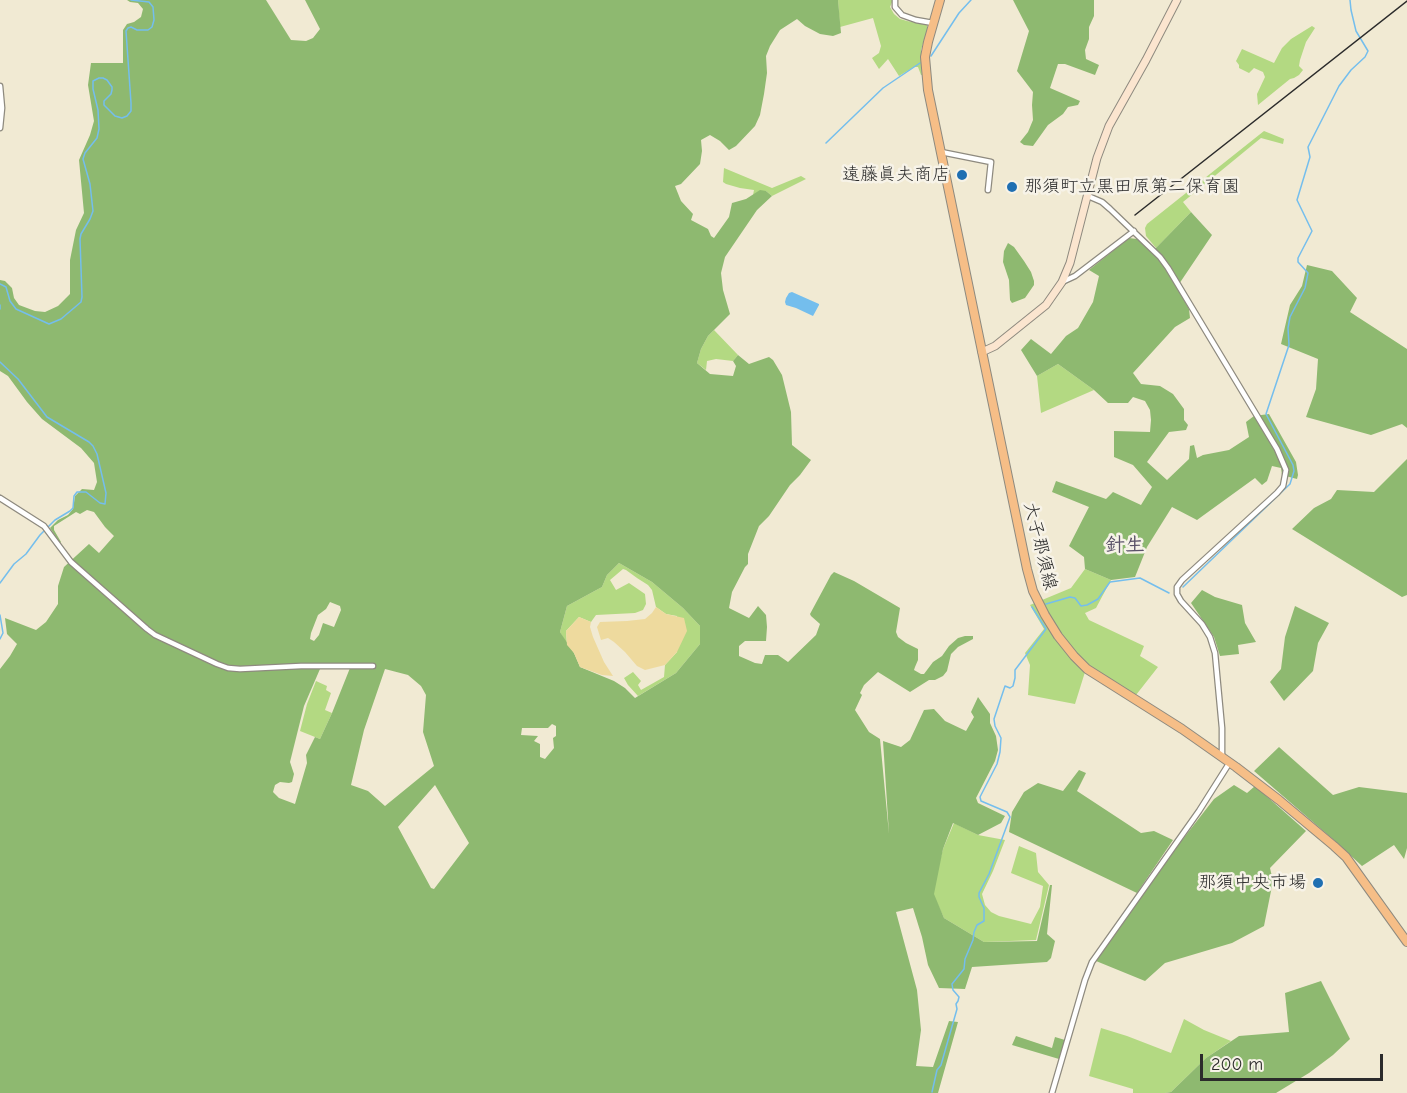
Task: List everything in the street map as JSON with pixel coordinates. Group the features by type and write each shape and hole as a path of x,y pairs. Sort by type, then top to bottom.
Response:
{"main road":[{"name":"大子那須線","path":"940,0 926,50 928,90 1033,591 1058,636 1087,669 1230,762 1335,846 1346,857 1407,942"}],"street":[{"path":"895,0 895,7 902,15 933,23"},
{"path":"982,352 995,346 1046,304 1062,282 1070,263 1097,158 1109,126 1177,0"},
{"path":"0,86 2,108 0,128"},
{"path":"941,152 991,162 988,190"},
{"path":"1088,196 1102,202 1110,209 1160,257 1168,268 1277,449 1286,470 1283,486 1277,493 1177,587 1177,594 1181,601 1202,624 1210,637 1215,653 1222,728 1222,757"},
{"path":"1062,282 1075,276 1134,231"},
{"path":"0,498 44,526 71,562 147,629 217,664 240,669 373,666"},
{"path":"1052,1093 1092,962 1199,811 1230,762"}],"green space":[{"path":"127,0 266,0 291,40 306,41 313,38 320,29 305,0 838,0 841,33 833,36 820,34 797,19 780,30 766,56 767,73 764,94 760,115 755,126 736,146 729,150 710,135 701,140 700,164 681,184 675,186 681,201 693,214 691,220 708,229 714,238 729,217 732,203 746,199 760,190 772,196 757,210 725,257 721,273 730,314 708,336 697,363 710,374 733,376 736,366 733,361 738,355 749,364 769,357 773,360 782,375 791,412 792,445 811,460 759,526 748,554 748,564 732,592 729,608 749,618 758,606 766,615 766,641 745,641 739,646 739,656 762,664 765,655 778,655 788,662 816,635 820,624 810,614 834,572 900,608 896,632 898,637 918,649 918,660 914,670 921,674 924,674 958,638 973,636 973,639 958,647 951,654 947,671 943,676 929,680 910,692 878,672 864,685 860,693 862,695 855,710 869,732 880,739 889,834 883,741 901,747 910,740 924,710 934,709 945,721 966,731 974,717 971,712 978,697 990,714 990,723 996,736 998,750 995,761 976,798 978,803 1005,816 1001,823 978,835 953,823 943,849 934,894 944,918 984,942 1037,941 1050,885 1052,885 1047,934 1055,941 1051,958 1047,962 972,967 965,989 939,988 928,965 913,908 896,912 917,990 921,1030 916,1066 933,1067 949,1021 958,1022 938,1093 0,1093 0,669 17,644 7,634 5,618 36,630 46,622 58,604 58,586 64,567 89,544 99,553 114,536 94,512 87,510 80,514 76,512 54,526 60,543 50,528 73,509 75,496 82,489 94,490 97,482 94,463 81,448 42,419 8,376 0,371 0,280 5,281 12,288 14,298 19,305 35,311 45,312 58,306 70,294 70,260 76,230 84,213 79,160 94,121 88,85 91,63 123,63 123,30 127,24 141,17 143,9 138,3","holes":["619,563 652,582 700,626 700,644 676,673 635,698 614,681 580,667 560,632 567,606 602,587 607,575","330,602 340,606 341,610 334,627 323,623 314,641 310,639 311,633 318,615 326,609","350,668 320,739 315,737 306,755 307,763 295,804 279,798 273,792 275,785 280,782 292,782 294,774 290,762 304,706 320,669","385,669 408,675 421,686 426,695 423,732 434,766 385,806 368,791 351,785 364,730","552,724 556,726 556,736 553,738 554,748 545,759 540,757 540,744 534,741 538,736 521,735 522,728 548,728","435,785 469,843 434,889 431,888 398,827"]},
{"path":"838,0 893,0 890,7 900,19 927,25 921,50 922,75 918,67 914,67 899,76 888,59 879,69 872,58 879,53 881,46 873,18 840,27"},
{"path":"1013,0 1094,0 1094,16 1089,27 1089,39 1085,50 1086,59 1099,65 1095,75 1065,64 1058,64 1050,88 1080,101 1078,105 1068,107 1063,114 1048,125 1033,146 1020,142 1028,132 1033,120 1033,92 1017,71 1029,31"},
{"path":"1312,26 1315,28 1306,42 1300,60 1299,66 1303,70 1258,105 1257,94 1265,77 1263,72 1254,68 1249,73 1239,68 1236,61 1242,49 1274,63 1282,48 1291,39"},
{"path":"1264,131 1284,139 1283,144 1261,138 1183,202 1191,212 1156,248 1146,236 1147,224"},
{"path":"724,168 772,188 801,176 806,179 772,196 766,191 753,195 754,190 723,182"},
{"path":"1191,212 1212,235 1177,287 1189,309 1190,318 1175,327 1133,373 1141,384 1160,386 1173,394 1184,409 1184,420 1188,425 1186,430 1169,432 1147,462 1167,480 1189,459 1190,446 1194,445 1197,458 1229,450 1249,437 1246,422 1254,416 1269,414 1296,462 1298,475 1297,479 1282,475 1281,468 1272,466 1267,481 1262,485 1255,478 1197,520 1172,507 1147,547 1135,577 1111,580 1085,569 1084,557 1069,546 1089,507 1052,492 1056,481 1106,499 1113,492 1141,505 1152,487 1133,465 1114,457 1114,431 1150,432 1150,410 1145,401 1133,397 1128,403 1108,403 1058,364 1037,376 1021,350 1031,339 1051,354 1066,336 1078,328 1093,302 1099,276 1089,270 1129,238 1137,239 1152,252"},
{"path":"1008,243 1014,247 1024,261 1034,281 1034,285 1025,298 1012,303 1009,280 1003,262 1004,251"},
{"path":"1307,265 1332,271 1357,298 1350,312 1407,349 1407,428 1402,424 1371,435 1306,417 1316,389 1318,359 1281,344 1290,305 1302,286"},
{"path":"714,330 738,355 733,361 716,359 707,361 706,370 697,363 701,349"},
{"path":"1058,364 1094,390 1041,413 1037,376"},
{"path":"1407,459 1407,595 1402,597 1292,529 1314,508 1331,499 1337,490 1374,492"},
{"path":"619,563 652,582 700,626 700,644 676,673 638,696 624,678 633,672 641,681 638,685 641,690 664,677 665,665 677,652 677,616 666,614 656,607 652,590 648,585 623,569 610,580 616,590 629,583 645,594 646,604 643,610 635,613 596,615 591,622 579,617 566,631 567,645 560,632 567,606 602,587 607,575"},
{"path":"1085,569 1111,580 1096,608 1085,613 1089,620 1144,646 1140,656 1158,667 1136,695 1096,671 1085,672 1075,704 1028,695 1030,665 1025,653 1044,629 1030,605 1071,588"},
{"path":"1202,590 1215,597 1242,605 1245,623 1256,642 1238,645 1239,654 1220,656 1214,637 1191,603"},
{"path":"1295,606 1329,623 1318,643 1313,671 1284,701 1270,682 1281,669 1285,637"},
{"path":"316,681 327,686 326,690 331,693 325,710 332,713 320,739 300,731"},
{"path":"1279,747 1333,795 1359,787 1407,793 1407,848 1404,859 1394,845 1362,866 1254,771"},
{"path":"1079,770 1086,773 1077,791 1141,833 1154,831 1173,840 1137,893 1009,832 1012,812 1024,792 1038,783 1063,791"},
{"path":"1234,785 1247,793 1255,786 1306,831 1270,868 1273,881 1264,926 1232,943 1165,963 1145,981 1096,961 1214,799"},
{"path":"954,823 978,835 1005,840 982,894 985,905 999,916 1031,924 1040,907 1043,886 1011,873 1019,846 1036,853 1038,872 1049,885 1036,940 984,942 944,918 932,892 943,849"},
{"path":"1321,981 1350,1039 1309,1073 1276,1093 1165,1093 1171,1092 1206,1058 1239,1036 1289,1032 1285,993"},
{"path":"1184,1019 1231,1041 1206,1058 1171,1092 1133,1093 1133,1089 1089,1076 1101,1028 1171,1053"},
{"path":"1016,1036 1052,1048 1055,1037 1065,1040 1059,1059 1012,1045"}],"sand":[{"path":"656,607 666,614 684,618 687,631 677,652 665,665 645,670 637,666 614,642 608,638 601,640 597,627 600,622 645,619"},
{"path":"579,617 591,622 593,637 613,676 602,675 580,667 574,653 567,645 566,631"}],"water":[{"path":"792,292 819,304 813,316 786,305 786,298"}],"waterway":[{"path":"0,284 6,287 10,301 16,309 49,324 61,319 81,302 80,239 93,211 90,184 83,159 97,138 99,129 93,81 99,78 107,80 112,90 104,101 104,105 115,116 122,118 127,116 131,111 131,103 126,31 131,27 137,30 148,30 152,27 154,20 153,7 149,2 131,0"},
{"path":"931,56 959,13 971,0"},
{"path":"1183,587 1290,484 1294,471 1266,414 1289,345 1290,317 1305,288 1308,273 1298,262 1298,258 1312,231 1297,200 1310,157 1308,147 1339,86 1368,51 1356,31 1350,0"},
{"path":"826,143 883,88 920,63"},
{"path":"0,362 18,379 47,417 93,446 106,493 105,504 100,503 86,492 77,492 74,496 73,508 55,520 40,535 0,583"},
{"path":"1046,604 1070,597 1075,598 1081,606 1087,605 1098,599 1110,582 1140,578 1169,593"},
{"path":"932,1092 957,1009 956,1004 959,997 953,990 952,984 964,969 965,959 977,925 984,921 984,908 979,893 989,874 1010,817 1007,812 981,801 980,797 997,764 1000,752 1001,738 994,719 1005,686 1010,688 1013,686 1015,670 1046,629 1032,607"},
{"path":"0,615 3,633 0,639"}],"railway":[{"path":"1135,215 1407,1"}],"place":[{"name":"遠藤眞夫商店","path":"962,175"},
{"name":"那須町立黒田原第二保育園","path":"1012,187"},
{"name":"那須中央市場","path":"1318,883"}],"district":[{"name":"針生","path":"1125,545"}]}
